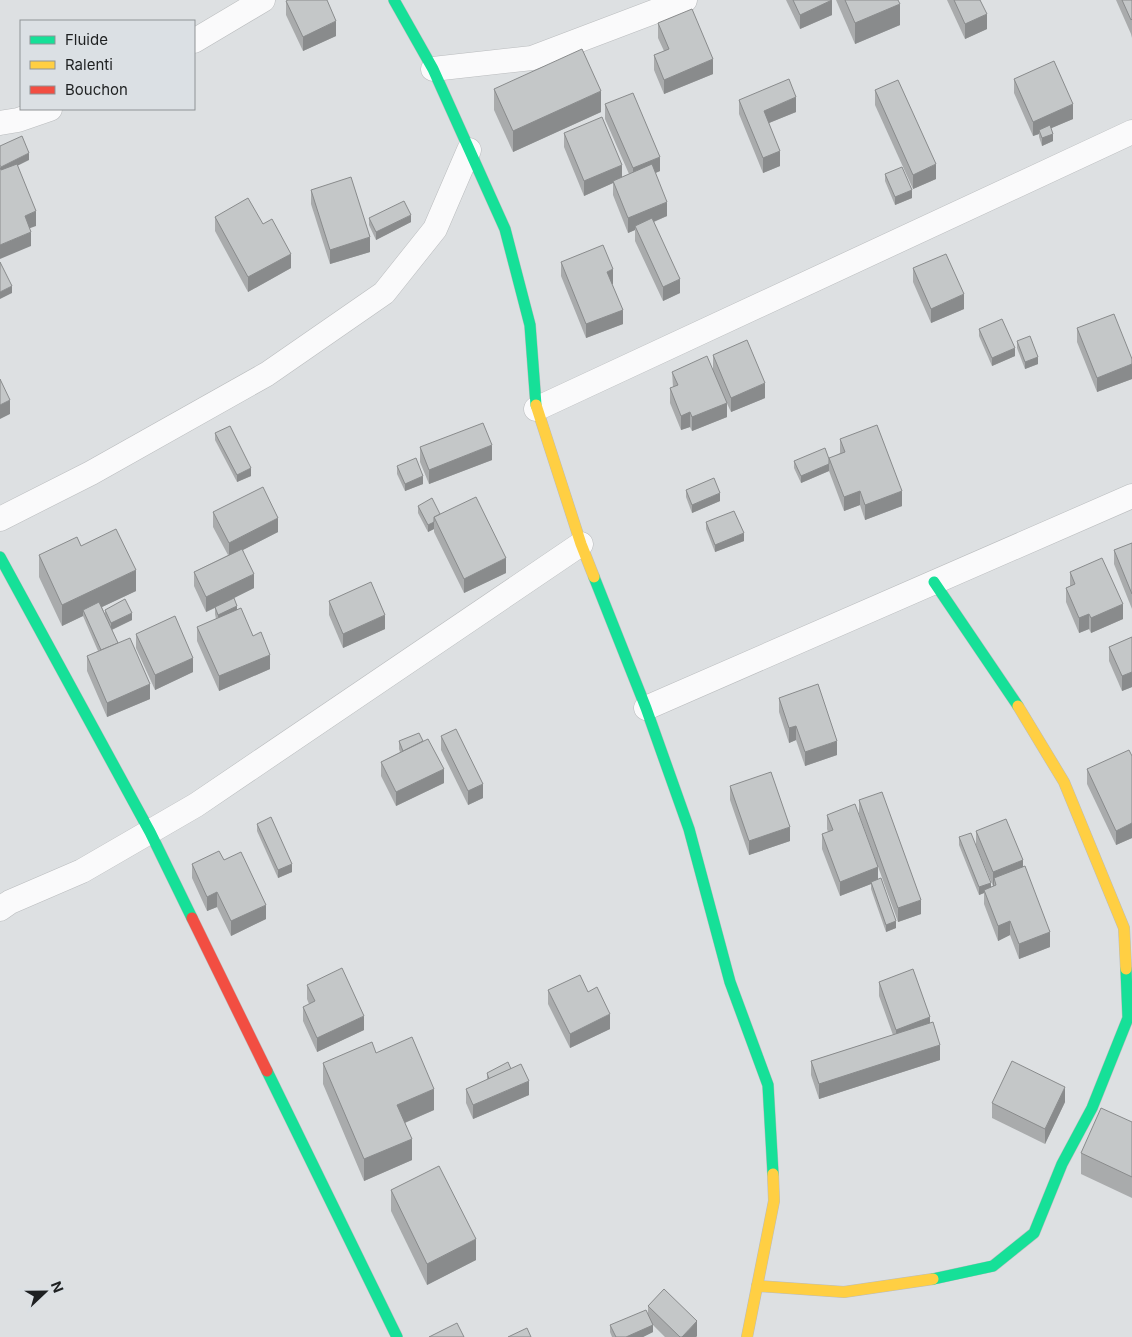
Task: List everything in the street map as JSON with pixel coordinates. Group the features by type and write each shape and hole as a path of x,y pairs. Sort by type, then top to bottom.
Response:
{"street":[{"path":"195,40 263,0"},
{"path":"394,0 433,69 505,229 530,325 536,409 581,544 646,708 690,830 730,982 768,1085 774,1201 747,1337"},
{"path":"433,69 532,58 685,0"},
{"path":"0,123 18,120 47,110"},
{"path":"536,409 1132,132"},
{"path":"0,519 91,473 267,374 384,293 435,229 469,150"},
{"path":"646,708 1132,496"},
{"path":"0,909 10,902 82,870 196,806 581,544"},
{"path":"0,557 150,832 397,1337"},
{"path":"757,1286 844,1292 943,1278 993,1266 1034,1233 1062,1164 1092,1108 1128,1018 1124,928 1064,782 1022,712 934,582"}],"building":[{"path":"327,0 336,21 303,37 286,1"},
{"path":"793,0 832,0 800,15"},
{"path":"845,0 898,0 900,4 855,23"},
{"path":"954,0 980,0 987,14 965,24"},
{"path":"1122,0 1132,0 1131,20"},
{"path":"692,9 713,59 664,80 654,55 669,49 658,23"},
{"path":"582,49 601,91 513,131 494,89"},
{"path":"1054,61 1073,104 1033,122 1014,79"},
{"path":"789,79 796,97 764,111 780,151 763,158 739,100"},
{"path":"898,80 936,164 913,175 875,90"},
{"path":"633,93 660,157 633,168 605,104"},
{"path":"602,117 622,165 584,181 564,133"},
{"path":"1050,125 1053,134 1042,138 1039,130"},
{"path":"22,136 29,153 1,167 0,146"},
{"path":"17,164 36,211 25,216 31,232 0,245 0,167 1,170"},
{"path":"652,164 667,202 628,218 613,181"},
{"path":"902,167 912,190 895,197 885,174"},
{"path":"351,177 370,237 330,250 311,190"},
{"path":"248,198 263,224 272,219 291,254 248,277 215,217"},
{"path":"404,201 411,215 376,232 369,218"},
{"path":"652,218 680,279 663,287 635,226"},
{"path":"603,245 613,269 607,272 623,310 586,324 561,262"},
{"path":"946,254 964,294 931,309 913,268"},
{"path":"0,262 12,286 0,292"},
{"path":"1114,314 1132,359 1132,364 1097,378 1077,328"},
{"path":"1002,319 1015,348 992,358 979,329"},
{"path":"1030,336 1038,357 1025,362 1017,341"},
{"path":"747,340 765,383 731,398 713,355"},
{"path":"707,356 727,403 692,417 690,412 681,416 670,388 678,385 672,372"},
{"path":"0,379 10,400 0,405"},
{"path":"483,423 492,445 429,470 420,447"},
{"path":"877,425 902,491 865,505 860,491 844,497 829,458 845,452 840,439"},
{"path":"230,426 251,468 237,475 215,433"},
{"path":"825,448 829,464 801,476 794,461"},
{"path":"416,458 423,476 405,484 397,466"},
{"path":"714,478 720,493 692,505 686,490"},
{"path":"263,487 278,518 229,543 213,512"},
{"path":"476,497 506,558 464,579 434,517"},
{"path":"432,498 440,514 434,517 434,522 428,525 418,506"},
{"path":"734,511 744,533 715,545 706,522"},
{"path":"116,529 136,570 62,605 39,555 77,537 81,546"},
{"path":"1132,543 1132,594 1114,550"},
{"path":"242,549 254,574 206,597 194,572"},
{"path":"1102,558 1123,604 1091,618 1089,614 1079,618 1066,588 1075,584 1070,572"},
{"path":"371,582 385,615 343,634 329,601"},
{"path":"234,598 237,606 218,615 215,607"},
{"path":"125,599 132,613 111,623 105,610"},
{"path":"99,602 118,643 101,650 83,610"},
{"path":"241,608 253,636 261,632 270,655 219,676 197,627"},
{"path":"175,616 193,658 155,675 136,634"},
{"path":"1132,637 1132,672 1122,676 1109,647"},
{"path":"130,638 150,684 107,703 87,656"},
{"path":"818,684 837,741 805,752 796,726 789,728 779,698"},
{"path":"456,729 483,784 468,791 441,736"},
{"path":"419,733 423,741 403,751 399,741"},
{"path":"428,739 444,769 396,792 381,762"},
{"path":"1129,750 1132,756 1132,823 1116,831 1087,769"},
{"path":"771,772 790,827 749,841 730,786"},
{"path":"882,792 921,900 898,908 859,800"},
{"path":"855,804 878,867 840,882 822,834 833,830 827,815"},
{"path":"271,817 292,864 278,870 257,824"},
{"path":"1006,819 1023,860 993,872 976,831"},
{"path":"971,833 991,883 979,887 959,837"},
{"path":"219,851 224,860 241,852 266,905 231,921 217,892 207,897 192,864"},
{"path":"1025,866 1050,932 1019,944 1010,921 998,926 984,890 996,885 994,878"},
{"path":"881,878 896,921 886,925 871,882"},
{"path":"342,968 364,1016 317,1038 303,1007 315,1001 307,985"},
{"path":"913,969 930,1017 896,1030 879,982"},
{"path":"580,975 588,992 597,987 610,1014 570,1034 548,990"},
{"path":"933,1022 940,1045 819,1084 811,1061"},
{"path":"412,1037 434,1089 397,1105 412,1139 364,1159 323,1063 372,1042 376,1053"},
{"path":"1012,1061 1065,1087 1045,1129 992,1103"},
{"path":"508,1062 511,1069 489,1079 487,1073"},
{"path":"521,1064 529,1081 473,1105 466,1089"},
{"path":"1101,1108 1132,1122 1132,1177 1081,1153"},
{"path":"439,1166 476,1239 427,1264 391,1190"},
{"path":"664,1289 697,1321 682,1337 648,1306"},
{"path":"646,1310 653,1325 626,1337 616,1337 610,1325"},
{"path":"457,1323 464,1337 429,1337"},
{"path":"527,1328 531,1337 508,1337"}],"traffic: fast":[{"path":"394,0 433,69 505,229 530,325 536,405"},
{"path":"0,557 150,832 192,918"},
{"path":"594,577 646,708 689,829 730,982 768,1085 773,1174"},
{"path":"934,582 1018,706"},
{"path":"933,1279 993,1266 1034,1233 1062,1164 1092,1108 1128,1018 1126,969"},
{"path":"267,1071 397,1337"}],"traffic: slow":[{"path":"536,405 581,544 594,577"},
{"path":"1018,706 1064,782 1124,928 1126,969"},
{"path":"747,1337 774,1201 773,1174"},
{"path":"757,1286 844,1292 933,1279"}],"traffic: jam":[{"path":"192,918 267,1071"}]}
